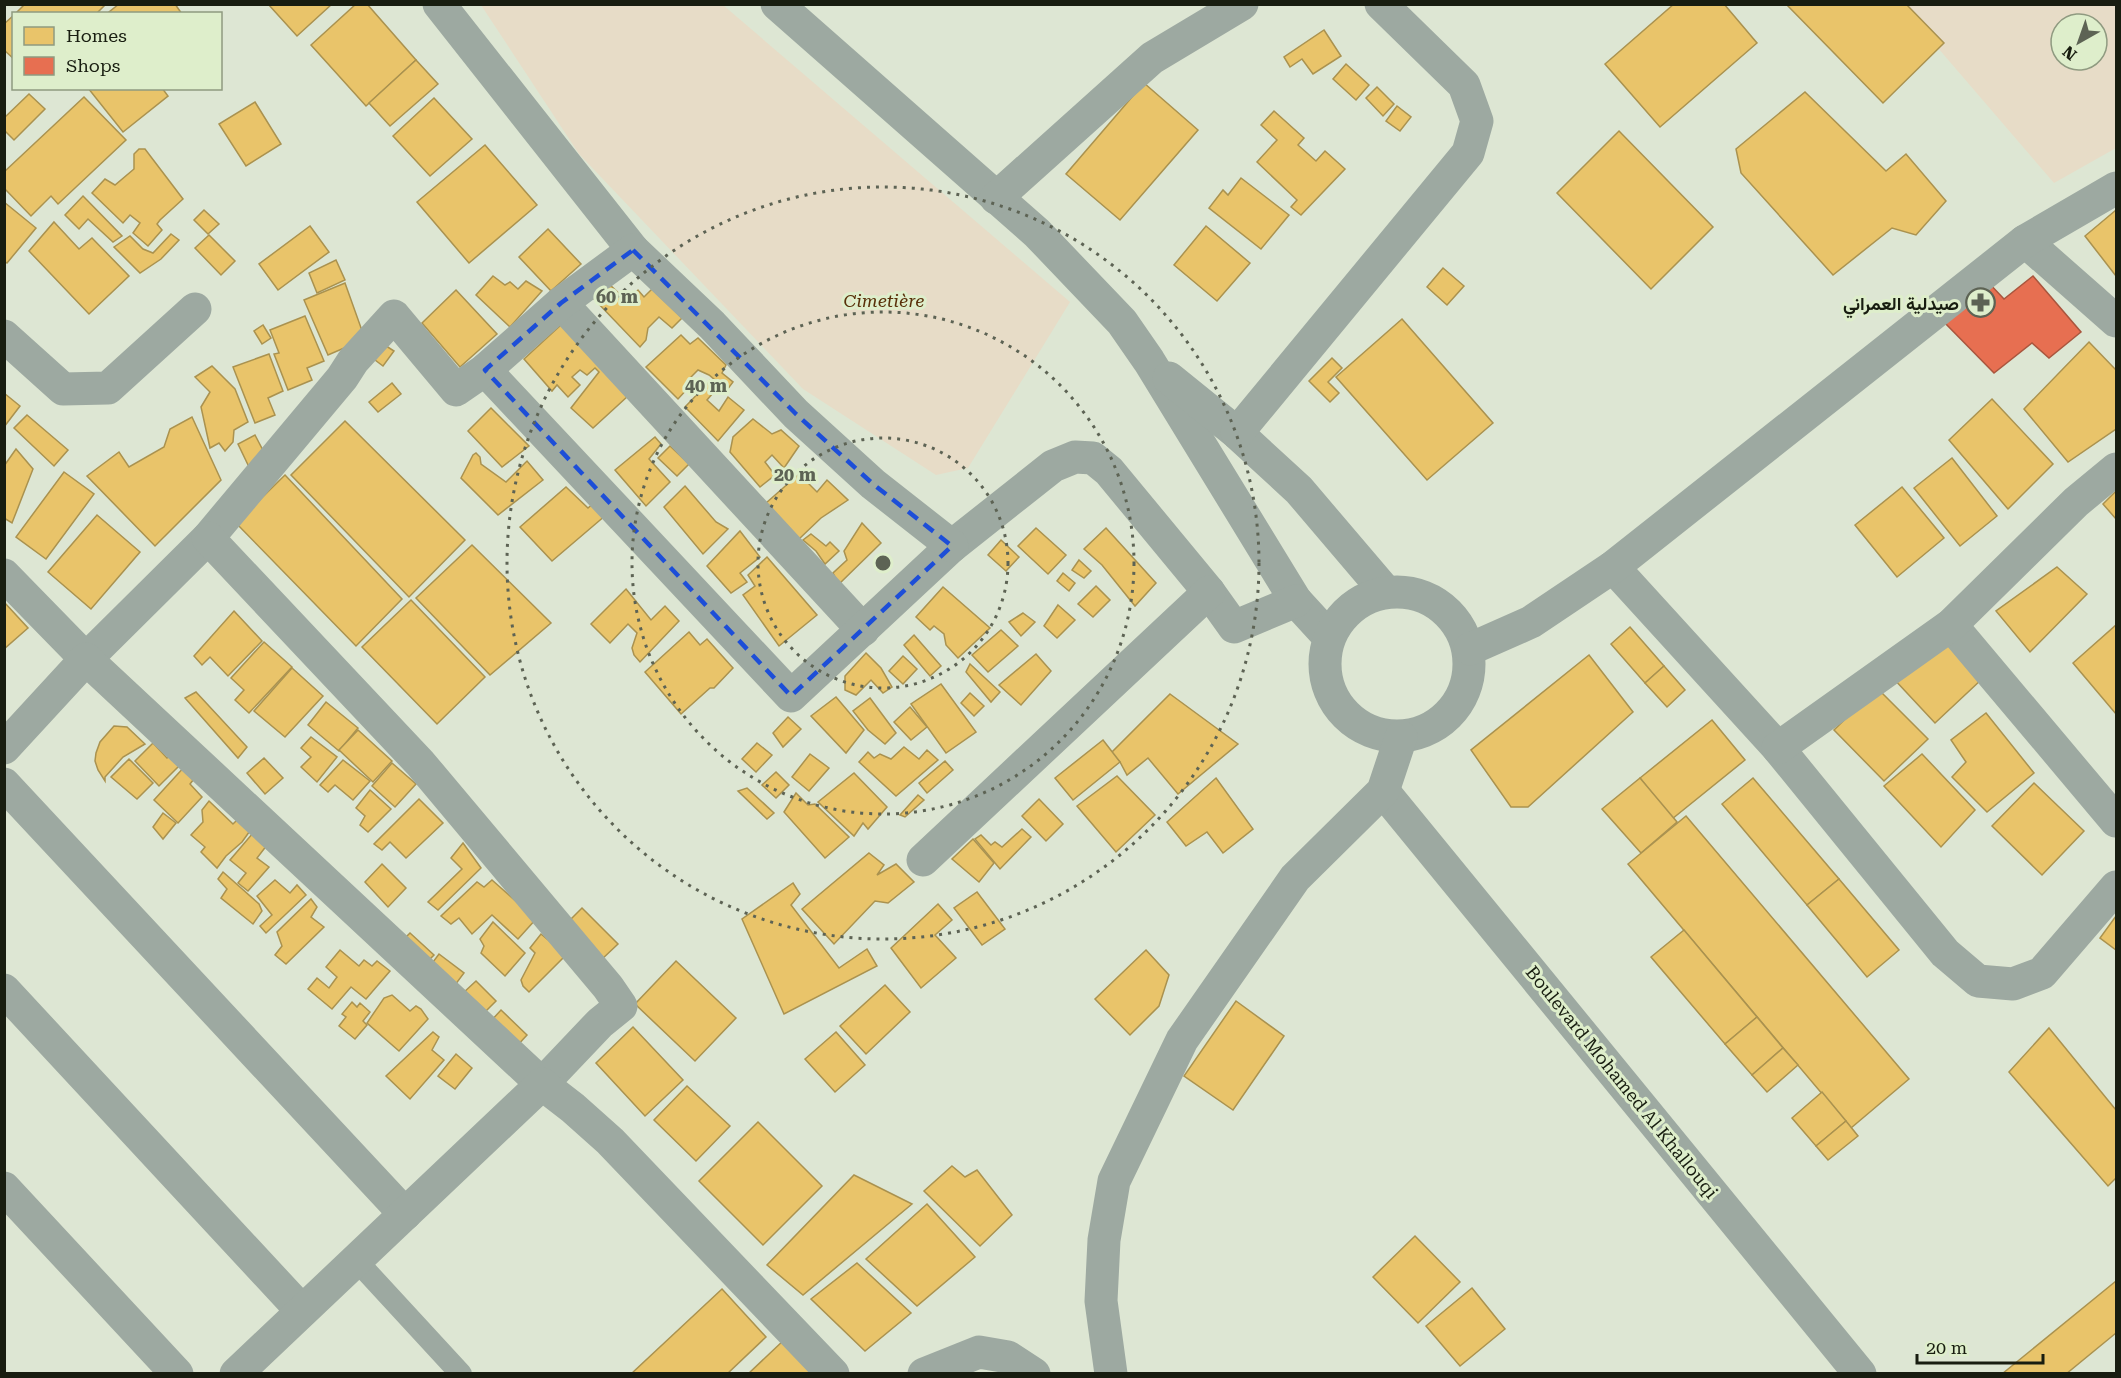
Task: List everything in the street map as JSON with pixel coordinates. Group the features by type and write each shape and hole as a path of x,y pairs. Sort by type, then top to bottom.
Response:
{"street":[{"path":"439,4 633,250 712,326 796,414 873,484 952,546"},
{"path":"777,4 1036,233 1122,322 1149,361 1296,601 1329,637"},
{"path":"996,198 1152,58 1242,4"},
{"path":"1237,433 1468,153 1477,121 1464,85 1381,4"},
{"path":"1470,649 1531,622 1613,567 2025,241 2116,188"},
{"path":"2025,241 2116,321"},
{"path":"4,748 86,659 208,538 342,378 353,361 394,316 456,390 485,370 561,303 633,250"},
{"path":"561,303 863,630"},
{"path":"4,336 63,389 108,388 195,309"},
{"path":"1149,361 1237,433 1299,490 1385,591"},
{"path":"485,370 791,696 952,546 1053,465 1075,457 1093,458 1109,471 1209,592 1234,627 1296,601"},
{"path":"1778,748 1951,626 2076,502 2116,469"},
{"path":"208,538 420,764 608,987 621,1006 600,1023 542,1084 236,1374"},
{"path":"1613,567 1778,748 1945,953 1978,981 2013,984 2042,973 2116,887"},
{"path":"4,575 86,659 542,1084 610,1140 832,1374"},
{"path":"1385,591 1422,594 1453,615 1470,649 1466,691 1441,724 1401,737 1372,733 1347,717 1330,693 1324,665 1329,637 1351,607 1385,591"},
{"path":"923,860 1209,592"},
{"path":"1951,626 2116,820"},
{"path":"1112,1374 1101,1300 1104,1240 1114,1181 1182,1040 1295,878 1383,790 1401,737"},
{"path":"4,783 405,1214"},
{"name":"Boulevard Mohamed Al Khallouqi","path":"1383,790 1860,1374"},
{"path":"4,990 302,1311"},
{"path":"4,1188 177,1374"},
{"path":"924,1374 979,1352 1008,1357 1034,1374"}],"lane":[{"path":"356,1260 461,1374"}],"highlighted area":[{"path":"633,250 796,414 873,484 952,546 791,696 485,370 561,303"}],"green space":[{"name":"Cimetière","path":"481,5 723,5 1070,302 968,468 936,475 803,389 579,154"},
{"path":"1901,5 2116,5 2116,148 2054,183"}],"building: Homes":[{"path":"25,4 106,4 98,12 17,12"},
{"path":"119,4 175,4 181,12 109,12"},
{"path":"268,4 332,4 297,36"},
{"path":"356,4 367,4 416,60 366,106 311,45"},
{"path":"1674,4 1724,4 1757,43 1660,127 1605,64"},
{"path":"1786,4 1906,4 1944,43 1883,103"},
{"path":"12,17 12,57 4,50 4,24"},
{"path":"1324,30 1341,56 1313,74 1302,59 1290,67 1284,57"},
{"path":"416,60 438,84 390,126 369,103"},
{"path":"1346,64 1369,85 1356,100 1333,79"},
{"path":"1144,83 1198,130 1120,220 1066,174"},
{"path":"1377,87 1394,104 1383,116 1366,98"},
{"path":"90,90 164,90 168,96 123,132"},
{"path":"1805,92 1886,171 1906,154 1946,201 1916,235 1892,228 1833,275 1741,173 1736,149"},
{"path":"29,94 45,109 14,140 4,130 4,118"},
{"path":"84,97 126,140 58,204 51,196 31,216 4,188 4,172"},
{"path":"434,98 472,139 430,176 393,136"},
{"path":"255,102 281,144 246,166 219,124"},
{"path":"1397,106 1411,117 1400,131 1386,121"},
{"path":"1274,111 1304,138 1298,145 1316,161 1325,151 1345,169 1301,215 1291,207 1297,200 1257,162 1277,140 1261,125"},
{"path":"1619,131 1713,227 1651,289 1557,193"},
{"path":"485,145 537,205 469,263 417,202"},
{"path":"139,149 145,149 183,199 157,224 162,230 148,246 133,233 140,223 130,215 123,223 92,193 105,179 115,185 134,169 134,154"},
{"path":"1241,178 1289,215 1261,249 1209,208 1223,190 1228,195"},
{"path":"83,196 122,236 113,242 88,219 79,229 65,215"},
{"path":"4,202 36,228 7,263 4,261"},
{"path":"204,210 219,224 208,234 194,220"},
{"path":"2116,210 2116,276 2085,236"},
{"path":"54,222 79,249 92,238 129,276 89,314 29,251"},
{"path":"310,226 329,252 278,290 259,264"},
{"path":"1206,226 1250,263 1217,301 1174,265"},
{"path":"548,229 581,264 551,291 519,257"},
{"path":"171,234 179,240 161,259 140,273 114,247 130,236 143,249 153,253"},
{"path":"209,235 235,261 221,275 195,248"},
{"path":"336,260 345,280 317,293 309,273"},
{"path":"1443,268 1464,286 1447,305 1427,287"},
{"path":"493,276 505,285 510,282 518,289 526,281 542,291 510,327 476,295"},
{"path":"345,283 365,339 328,355 304,300"},
{"path":"608,283 627,301 638,290 644,297 652,289 682,318 672,328 659,317 648,328 646,340 640,347 594,299"},
{"path":"456,290 497,334 460,367 422,323"},
{"path":"305,316 324,361 307,368 312,380 288,390 274,354 279,353 270,330"},
{"path":"1402,319 1493,423 1427,480 1336,377"},
{"path":"562,324 628,396 593,428 571,408 599,372 595,368 587,375 580,370 572,377 580,385 568,397 557,385 552,391 524,359"},
{"path":"263,325 271,338 262,344 254,331"},
{"path":"681,335 690,344 698,338 726,365 722,373 733,382 727,390 709,375 698,370 691,377 690,386 678,399 646,367"},
{"path":"2089,342 2116,370 2116,429 2068,462 2024,409"},
{"path":"383,344 394,351 383,366 371,357"},
{"path":"269,354 283,391 268,398 275,415 255,423 233,367"},
{"path":"1332,358 1342,368 1328,382 1339,393 1330,402 1309,381"},
{"path":"212,366 235,389 248,422 234,430 233,442 225,451 219,443 210,448 201,407 210,392 195,377"},
{"path":"710,381 718,387 707,400 719,411 728,397 744,410 718,441 685,407"},
{"path":"392,383 401,394 378,412 369,402"},
{"path":"4,393 20,406 4,427"},
{"path":"1992,399 2053,464 2008,509 1949,440"},
{"path":"491,408 529,446 502,467 468,431"},
{"path":"27,415 68,450 54,466 14,428"},
{"path":"192,417 221,480 155,546 87,476 119,452 129,467 164,447 170,429"},
{"path":"753,419 772,434 781,430 799,446 784,468 772,455 765,462 775,475 760,487 730,452 733,437"},
{"path":"345,421 465,540 409,597 291,475"},
{"path":"255,435 268,460 250,469 238,444"},
{"path":"655,437 661,444 649,459 670,482 646,506 615,470"},
{"path":"670,446 689,464 677,476 658,458"},
{"path":"16,449 33,469 12,523 4,518 4,466"},
{"path":"476,453 480,457 481,464 506,482 527,461 543,480 498,515 461,478"},
{"path":"1952,458 1997,516 1960,546 1914,488"},
{"path":"64,472 94,494 46,559 16,537"},
{"path":"799,474 817,492 827,480 848,500 821,518 798,540 766,503"},
{"path":"285,475 402,599 356,646 236,523"},
{"path":"685,486 716,522 728,529 703,554 664,507"},
{"path":"566,487 588,508 595,502 606,515 552,561 520,527"},
{"path":"1902,487 1944,538 1897,577 1855,525"},
{"path":"2116,491 2116,519 2103,504"},
{"path":"97,515 140,552 91,609 48,572"},
{"path":"862,523 881,543 839,584 833,573 847,560 844,551"},
{"path":"1036,528 1066,555 1048,574 1018,546"},
{"path":"1106,528 1156,583 1135,606 1102,565 1084,549"},
{"path":"740,531 760,557 740,573 747,582 731,593 707,566"},
{"path":"811,534 826,546 830,542 839,551 825,564 816,551 803,540"},
{"path":"1001,540 1019,557 1006,571 988,555"},
{"path":"472,545 551,623 490,675 416,598"},
{"path":"767,557 817,615 779,646 743,595 755,586 748,575"},
{"path":"1079,560 1091,571 1084,578 1072,570"},
{"path":"2057,567 2087,594 2030,652 1996,611"},
{"path":"1063,573 1075,583 1069,591 1057,581"},
{"path":"1096,586 1110,600 1093,617 1078,604"},
{"path":"943,587 990,628 958,658 946,645 944,634 934,626 930,630 916,617"},
{"path":"626,589 651,620 665,606 679,621 640,662 632,648 637,633 628,624 610,643 591,624"},
{"path":"411,600 485,677 437,724 362,647"},
{"path":"4,602 28,628 4,649"},
{"path":"1058,605 1075,620 1057,638 1044,626"},
{"path":"234,611 262,641 228,676 210,657 202,665 194,656"},
{"path":"1023,613 1035,622 1021,636 1009,622"},
{"path":"2116,625 2116,714 2073,663"},
{"path":"1630,627 1664,666 1645,683 1611,644"},
{"path":"1001,630 1018,646 988,672 972,655"},
{"path":"689,632 700,645 707,639 733,668 714,688 710,688 681,714 645,672"},
{"path":"1941,634 1982,679 1935,723 1893,678"},
{"path":"914,635 941,666 930,676 904,645"},
{"path":"264,642 292,667 249,713 235,700 244,690 231,678"},
{"path":"866,653 881,668 892,687 883,693 871,680 856,695 845,690 845,676"},
{"path":"1036,654 1051,671 1021,705 999,685"},
{"path":"1589,655 1633,712 1528,807 1511,807 1471,750"},
{"path":"903,656 917,669 903,684 889,671"},
{"path":"970,664 1000,692 991,702 966,672"},
{"path":"1664,666 1685,690 1667,707 1645,683"},
{"path":"292,668 323,696 285,737 254,711"},
{"path":"941,684 976,732 946,753 911,704"},
{"path":"1877,688 1928,739 1884,781 1834,730"},
{"path":"196,692 247,747 238,758 185,698"},
{"path":"970,693 984,706 974,716 961,703"},
{"path":"1170,694 1238,744 1178,794 1148,758 1127,775 1120,762 1110,754"},
{"path":"836,697 864,730 846,753 811,716"},
{"path":"870,698 896,733 885,744 868,730 853,711"},
{"path":"326,702 358,728 339,751 308,725"},
{"path":"910,707 927,727 911,740 894,722"},
{"path":"1986,713 2034,773 1987,812 1952,777 1966,762 1951,740"},
{"path":"788,717 801,729 783,747 773,733"},
{"path":"1712,720 1745,760 1672,819 1640,778"},
{"path":"114,726 127,727 145,744 123,757 105,777 105,781 95,761 96,753 100,742"},
{"path":"358,730 392,761 373,782 339,750"},
{"path":"311,737 337,757 317,782 301,767 311,757 301,748"},
{"path":"1103,740 1120,762 1073,800 1055,778"},
{"path":"153,743 167,758 174,752 184,761 159,786 135,761"},
{"path":"757,743 772,755 756,772 742,759"},
{"path":"904,747 919,759 927,750 938,760 896,796 859,762 868,752 874,758 880,754 891,759"},
{"path":"810,754 829,768 809,791 792,777"},
{"path":"1922,754 1975,810 1941,847 1884,786"},
{"path":"264,758 283,778 265,794 247,773"},
{"path":"129,759 153,783 137,799 111,777"},
{"path":"343,760 370,781 353,800 335,785 328,792 320,785"},
{"path":"945,761 953,770 927,793 919,783"},
{"path":"392,763 416,784 395,807 372,786"},
{"path":"186,765 197,775 190,784 202,797 178,823 154,800"},
{"path":"776,772 789,785 776,798 762,785"},
{"path":"854,773 887,807 868,829 863,823 854,836 818,802"},
{"path":"1117,776 1155,815 1116,852 1077,806"},
{"path":"1216,778 1253,829 1223,853 1207,832 1186,846 1167,822"},
{"path":"1640,778 1677,822 1641,853 1602,809"},
{"path":"1753,778 1839,879 1807,905 1722,804"},
{"path":"2034,783 2084,831 2042,875 1992,826"},
{"path":"747,788 774,813 767,819 738,791"},
{"path":"370,790 391,809 368,832 360,825 365,816 356,808"},
{"path":"796,793 808,805 815,804 849,837 825,858 784,812"},
{"path":"918,795 924,800 905,817 900,815"},
{"path":"419,799 443,823 406,858 390,842 382,850 374,844"},
{"path":"1039,799 1063,824 1046,841 1022,816"},
{"path":"209,801 233,824 241,816 252,828 217,868 201,852 205,847 191,835 203,822 202,810"},
{"path":"163,813 176,823 163,839 153,827"},
{"path":"1686,816 1909,1079 1851,1128 1628,864"},
{"path":"1022,829 1031,837 1000,869 975,839 981,835 991,845 995,842 1002,847"},
{"path":"253,833 267,845 257,858 269,867 248,891 238,883 246,873 230,860"},
{"path":"973,839 994,863 979,882 952,859"},
{"path":"463,843 481,868 438,910 428,902 462,869 451,858"},
{"path":"869,853 884,865 877,875 896,864 914,882 888,903 875,901 834,944 802,909"},
{"path":"382,864 406,888 388,907 365,882"},
{"path":"223,872 259,904 262,911 253,924 221,898 227,889 218,879"},
{"path":"1839,879 1899,950 1867,977 1807,905"},
{"path":"275,880 290,893 297,885 306,895 266,933 260,926 272,915 257,896"},
{"path":"492,880 536,919 518,939 492,915 472,934 459,918 451,924 441,916 477,882 484,887"},
{"path":"793,883 800,894 791,905 839,968 867,949 877,966 784,1014 742,919"},
{"path":"977,892 1005,929 982,945 954,908"},
{"path":"311,899 317,907 311,917 324,927 286,964 275,955 282,946 277,932"},
{"path":"938,904 952,920 935,935 956,958 921,988 891,948"},
{"path":"582,908 618,944 600,961 565,925"},
{"path":"2116,916 2116,950 2100,938"},
{"path":"493,922 525,953 505,976 481,953 484,946 480,939"},
{"path":"1684,930 1757,1017 1725,1044 1651,957"},
{"path":"410,933 434,955 427,962 403,940"},
{"path":"541,934 566,955 529,992 521,980 535,953 530,948"},
{"path":"340,950 359,966 364,960 372,966 377,961 390,971 366,999 351,987 332,1009 308,989 317,978 329,988 337,977 326,967"},
{"path":"1146,950 1169,975 1159,1006 1130,1035 1095,999"},
{"path":"439,954 464,973 455,985 430,966"},
{"path":"676,961 736,1018 695,1061 635,1004"},
{"path":"476,981 496,1001 482,1015 462,994"},
{"path":"885,985 910,1012 866,1054 840,1026"},
{"path":"392,995 410,1011 416,1006 421,1009 428,1019 399,1051 367,1023 384,998"},
{"path":"1236,1001 1284,1036 1233,1110 1184,1076"},
{"path":"352,1002 357,1007 360,1003 370,1012 363,1021 367,1025 355,1039 339,1026 346,1017 342,1014"},
{"path":"501,1010 527,1035 516,1047 490,1022"},
{"path":"1757,1017 1783,1048 1752,1075 1725,1044"},
{"path":"633,1027 683,1080 645,1116 596,1063"},
{"path":"2049,1028 2116,1110 2116,1178 2108,1186 2009,1072"},
{"path":"433,1032 439,1037 432,1050 444,1060 410,1099 386,1076"},
{"path":"836,1032 865,1065 835,1092 805,1059"},
{"path":"1783,1048 1798,1065 1767,1092 1752,1075"},
{"path":"456,1054 472,1068 455,1089 438,1076"},
{"path":"687,1086 730,1126 696,1161 654,1120"},
{"path":"1822,1092 1846,1121 1816,1146 1792,1118"},
{"path":"1846,1121 1858,1136 1828,1160 1816,1146"},
{"path":"758,1122 822,1186 763,1245 699,1181"},
{"path":"952,1166 965,1177 977,1170 1012,1215 980,1246 924,1191"},
{"path":"854,1175 912,1204 803,1295 767,1265"},
{"path":"927,1204 975,1257 917,1306 866,1259"},
{"path":"1415,1236 1460,1282 1418,1323 1373,1277"},
{"path":"857,1263 911,1313 865,1351 811,1299"},
{"path":"2116,1281 2116,1333 2066,1374 2002,1374"},
{"path":"1472,1288 1505,1329 1460,1366 1426,1326"},
{"path":"722,1289 766,1337 727,1374 631,1374"},
{"path":"785,1339 818,1374 748,1374"}],"building: Shops":[{"path":"2033,276 2081,332 2049,358 2032,343 1994,373 1943,321 1987,281 2004,299"}],"place":[{"name":"صيدلية العمراني","path":"1980,303"}]}
